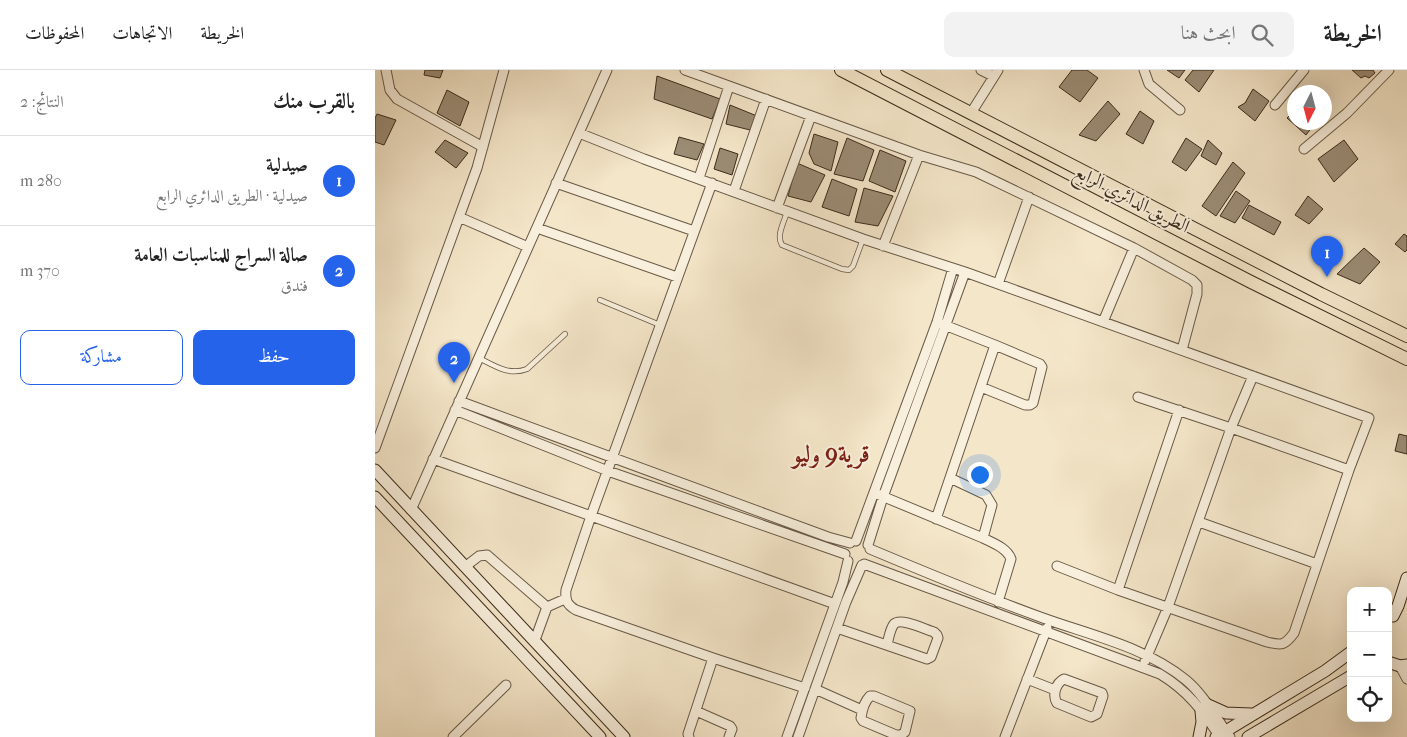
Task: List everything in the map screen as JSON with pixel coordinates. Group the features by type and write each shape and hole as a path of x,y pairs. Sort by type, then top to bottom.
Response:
{"main road":[{"name":"الطريق الدائري الرابع","path":"841,70 1251,282 1407,359"},
{"name":"الطريق الدائري الرابع","path":"887,70 1321,294 1407,336"}],"street":[{"path":"387,70 390,90 397,100 483,147"},
{"path":"375,448 477,168 504,70"},
{"path":"411,510 607,70"},
{"path":"685,70 919,155 976,172 1134,248 1192,280 1197,286 1197,294 1182,350"},
{"path":"971,113 995,73 981,70"},
{"path":"1144,70 1149,84 1180,110"},
{"path":"1275,105 1304,70"},
{"path":"1304,149 1347,113 1389,70"},
{"path":"699,178 729,86"},
{"path":"734,191 766,100"},
{"path":"777,208 811,116"},
{"path":"579,133 787,212 883,246 965,272 1369,418 1349,470 1294,633 1286,643 1277,645 1267,642 1057,566"},
{"path":"883,246 919,155"},
{"path":"557,183 694,231"},
{"path":"712,183 591,516 565,590 565,599 569,606 576,610 713,658 810,688 862,710"},
{"path":"997,284 1029,197"},
{"path":"459,217 528,247"},
{"path":"537,228 677,277"},
{"path":"1103,322 1134,248"},
{"path":"787,737 837,628 863,564 870,556 869,547 879,495 937,322 953,268"},
{"path":"798,737 810,688 843,582 847,558 846,548 853,542 879,495 946,326 965,272"},
{"path":"937,322 1040,364 1041,367 1033,403 1030,405 1025,405 981,387"},
{"path":"936,518 995,345"},
{"path":"1143,667 1168,607 1231,428 1253,376"},
{"path":"1138,397 1349,470"},
{"path":"459,401 612,459 828,537 853,542 863,541 869,547 998,602 1124,646 1147,656 1171,669 1187,681 1222,735 1325,671 1347,655"},
{"path":"455,410 608,471 847,558 857,566 863,564 1143,667 1160,674 1178,685 1204,708 1226,713 1253,714"},
{"path":"1119,590 1179,410"},
{"path":"433,459 835,604"},
{"path":"375,470 624,737"},
{"path":"949,478 987,496 990,500 992,505 983,538"},
{"path":"879,495 983,538 1006,550 1011,557 998,602"},
{"path":"375,497 600,737"},
{"path":"1199,522 1317,564"},
{"path":"466,566 479,556 487,555 547,607"},
{"path":"1392,616 1399,606 1407,578"},
{"path":"535,640 547,607 565,599"},
{"path":"1392,617 1407,617"},
{"path":"1005,737 1049,620"},
{"path":"837,628 927,659 931,657 938,638 934,632 898,622 893,625 887,644"},
{"path":"530,663 544,650"},
{"path":"689,737 688,734 713,658"},
{"path":"1395,664 1407,679"},
{"path":"1248,737 1340,680 1348,677"},
{"path":"1027,679 1055,690"},
{"path":"1064,679 1099,691 1103,696 1097,714 1091,717 1057,703 1055,701 1055,690 1060,681 1064,679"},
{"path":"453,737 506,685"},
{"path":"870,696 874,696 908,710 910,714 905,732 901,735 896,735 863,722 861,718 862,710 866,700 870,696"},
{"path":"1199,737 1204,708"},
{"path":"696,711 730,726 731,732 729,737"}],"lane":[{"path":"787,212 779,236 783,245 842,269 849,270 853,266 863,239"},
{"path":"600,300 661,324"},
{"path":"479,358 509,372 519,372 527,369 565,334"}],"building":[{"path":"425,70 443,70 440,78 424,75"},
{"path":"1072,70 1087,70 1098,78 1080,102 1059,87"},
{"path":"1167,70 1185,70 1179,78"},
{"path":"1193,70 1214,70 1199,92 1185,80"},
{"path":"1352,70 1373,70 1375,73 1369,78 1365,76 1361,78"},
{"path":"657,76 720,99 712,119 654,99"},
{"path":"1253,89 1269,101 1255,121 1238,107 1245,103"},
{"path":"447,90 469,102 460,126 437,113"},
{"path":"1108,101 1120,114 1096,141 1079,135"},
{"path":"730,105 757,116 750,130 726,124"},
{"path":"1140,111 1154,121 1143,144 1126,134"},
{"path":"377,114 396,120 384,145 375,142 375,118"},
{"path":"1300,130 1310,130 1306,135"},
{"path":"814,134 838,142 831,171 814,164 809,153"},
{"path":"679,137 704,144 697,160 674,154"},
{"path":"847,138 874,150 863,181 834,174"},
{"path":"1186,138 1202,149 1186,171 1172,162"},
{"path":"445,140 468,153 456,168 435,152"},
{"path":"1208,140 1222,153 1216,165 1201,156"},
{"path":"1344,140 1358,159 1334,182 1318,159"},
{"path":"720,148 738,154 732,175 714,169"},
{"path":"880,150 906,161 895,192 869,181"},
{"path":"1233,162 1245,173 1216,216 1202,206"},
{"path":"797,163 825,175 811,202 788,196"},
{"path":"832,179 857,189 849,216 822,207"},
{"path":"864,188 893,196 878,226 855,222"},
{"path":"1236,191 1250,201 1235,223 1220,216"},
{"path":"1308,196 1323,209 1309,224 1295,215"},
{"path":"1249,205 1281,222 1274,235 1242,218"},
{"path":"1404,234 1407,236 1407,250 1405,252 1395,244"},
{"path":"1364,248 1380,262 1360,284 1337,274"},
{"path":"1399,434 1407,436 1407,454 1395,451"}],"place":[{"name":"صيدلية","path":"1327,277"},
{"name":"صالة السراج للمناسبات العامة","path":"454,383"}],"district":[{"name":"قرية9 وليو","path":"831,454"}]}
